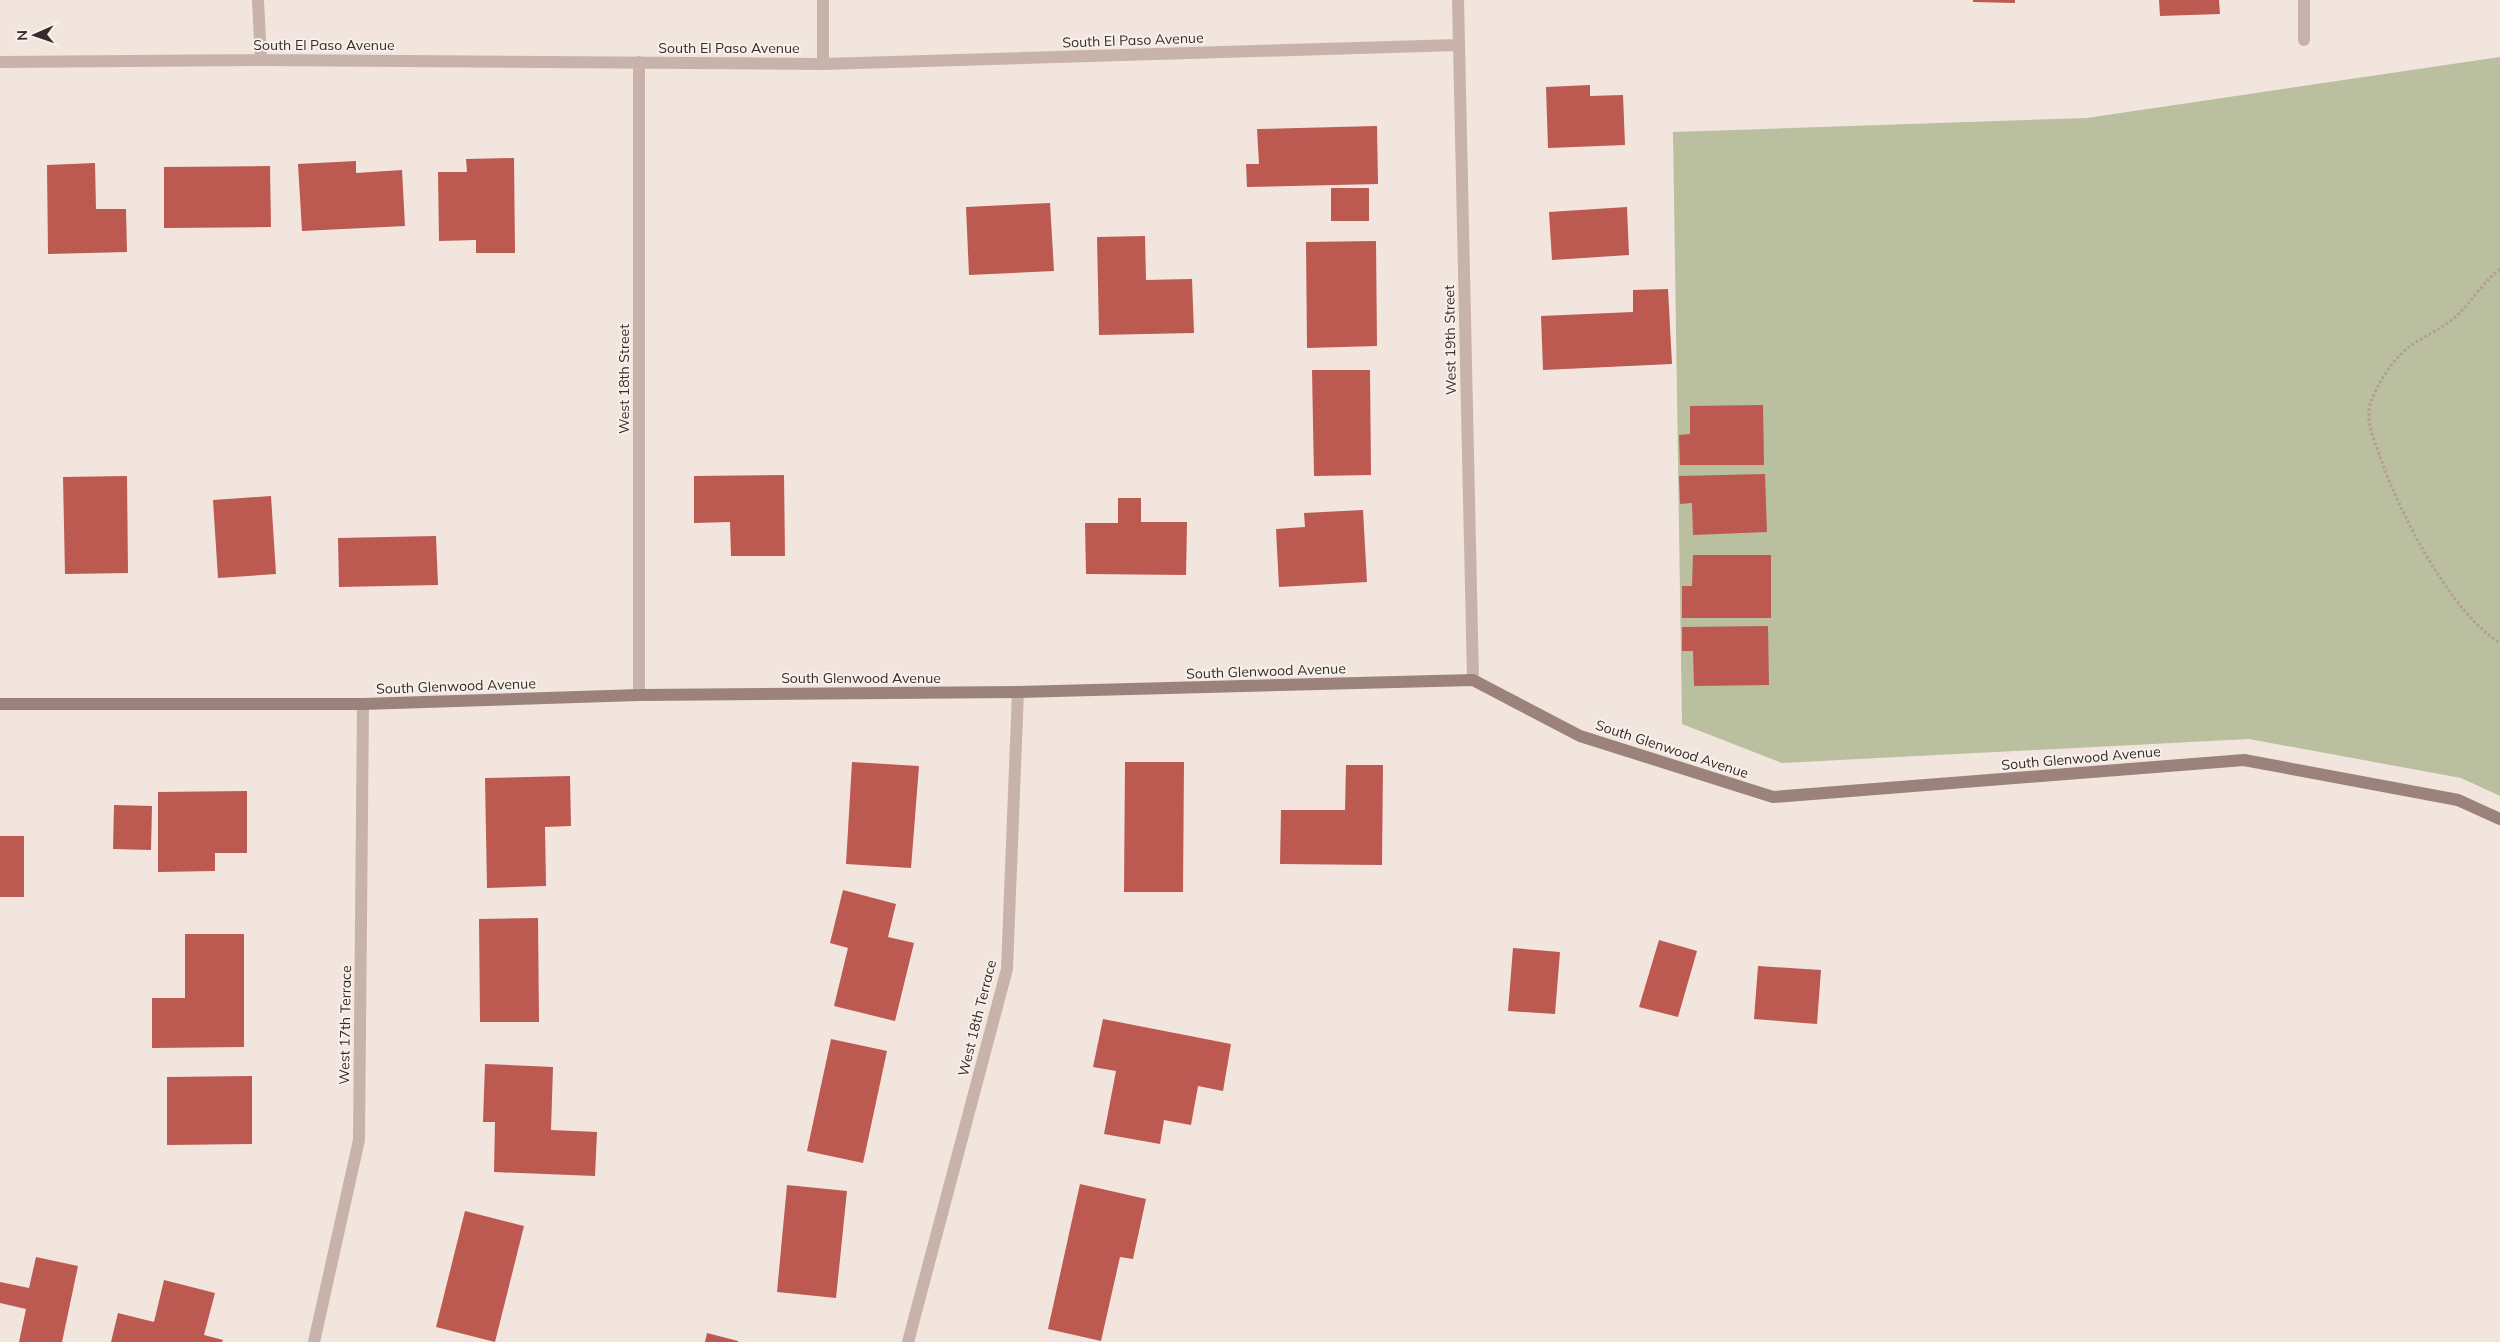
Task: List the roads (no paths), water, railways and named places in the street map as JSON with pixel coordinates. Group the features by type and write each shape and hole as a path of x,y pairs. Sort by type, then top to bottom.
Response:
{"street":[{"path":"258,0 261,60"},
{"path":"823,0 823,64"},
{"name":"West 19th Street","path":"1458,0 1473,680"},
{"path":"2304,0 2304,40"},
{"name":"South El Paso Avenue","path":"0,62 261,60 823,64 1458,46"},
{"name":"West 18th Street","path":"639,62 639,695"},
{"name":"South Glenwood Avenue","path":"0,704 363,704 639,695 1018,692 1473,680 1580,736 1773,797 2244,760 2458,800 2500,818"},
{"name":"West 18th Terrace","path":"908,1342 1006,970 1018,692"},
{"name":"West 17th Terrace","path":"314,1342 359,1140 363,704"}]}
